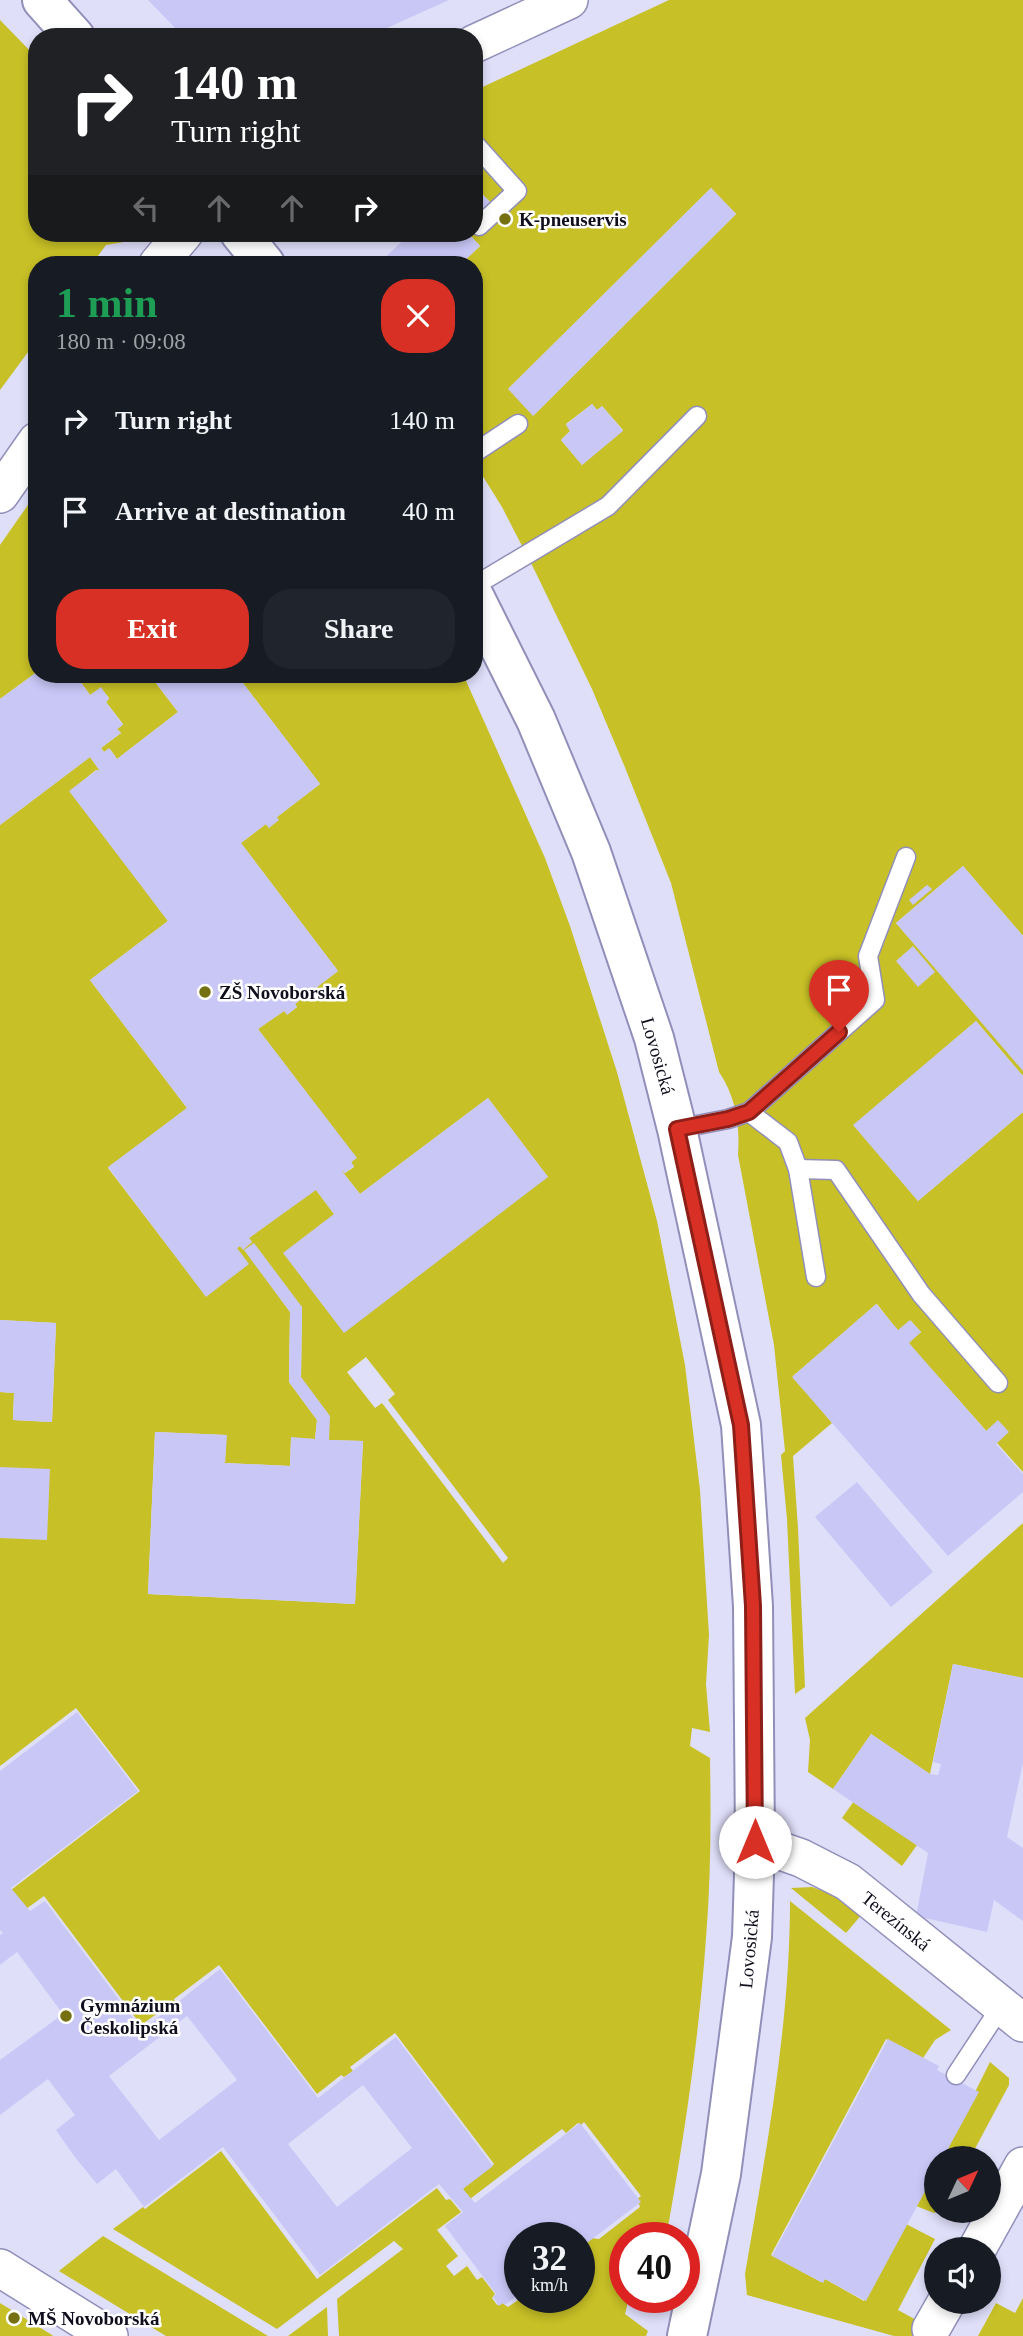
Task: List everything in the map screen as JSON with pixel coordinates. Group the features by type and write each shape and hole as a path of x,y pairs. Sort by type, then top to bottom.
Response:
{"street":[{"path":"42,0 67,28"},
{"path":"483,40 569,0"},
{"path":"165,256 176,242"},
{"path":"247,242 259,256"},
{"path":"0,494 28,454"},
{"name":"Lovosická","path":"483,614 536,720 590,852 654,1038 677,1129 741,1425 753,1606 755,1842 752,1937 721,2174 687,2336"},
{"name":"Terezínská","path":"755,1842 802,1858 848,1882 1017,2018"},
{"path":"983,2237 1023,2166"},
{"path":"0,2268 88,2330"}],"lane":[{"path":"483,153 517,191 483,222"},
{"path":"483,581 608,506 697,416"},
{"path":"483,447 518,424"},
{"path":"677,1129 749,1112 875,1000 868,956 906,857"},
{"path":"749,1112 788,1142 798,1169 816,1277"},
{"path":"798,1169 836,1170 921,1294 998,1383"},
{"path":"956,2075 1017,2018"}],"shaded area":[{"path":"669,0 1023,0 1023,936 963,866 896,923 1023,1069 1023,1076 976,1021 854,1125 918,1201 1023,1112 1023,1472 908,1343 921,1332 911,1321 898,1331 877,1304 793,1376 832,1423 793,1456 805,1687 795,1694 787,1519 781,1455 785,1451 774,1345 738,1155 733,1101 719,1072 671,883 624,765 592,689 534,569 483,476 483,256 469,256 480,246 476,242 483,242 483,211 491,203 483,195 483,156 491,148 483,139 483,87","holes":["711,188 736,214 534,415 509,388","592,404 597,410 602,406 623,430 582,465 561,440 570,431 566,424"]},
{"path":"0,20 28,49 28,242 124,242 106,245 98,256 28,256 28,352 0,390"},
{"path":"28,505 28,679 0,699 0,545"},
{"path":"81,683 156,683 178,712 117,759 110,749 104,752 101,748 121,733 117,729 123,724 106,702 109,698 101,688 90,695"},
{"path":"243,683 467,683 545,858 617,1072 657,1221 685,1365 700,1490 709,1635 706,1684 710,1732 692,1728 690,1746 710,1758 708,1915 695,2051 669,2222 621,2222 640,2207 637,2199 641,2196 584,2122 581,2125 578,2123 566,2133 562,2129 470,2199 462,2188 494,2164 395,2033 350,2067 353,2071 344,2077 341,2075 317,2094 219,1965 174,1999 176,2003 167,2010 165,2008 141,2025 44,1896 26,1909 11,1890 140,1791 76,1708 0,1766 0,1392 14,1393 13,1420 52,1422 56,1323 0,1320 0,825 90,757 100,771 96,770 70,791 168,921 90,980 187,1108 108,1168 206,1296 237,1248 240,1246 243,1249 252,1242 249,1238 313,1190 316,1190 334,1214 548,1177 488,1098 360,1194 341,1170 345,1173 354,1167 351,1162 356,1158 258,1029 284,1011 288,1014 297,1007 295,1004 338,971 241,843 266,824 269,828 277,817 320,784","holes":["245,1250 302,1307 301,1377 329,1440 363,1441 355,1604 148,1594 155,1432 226,1435 225,1463 290,1466 291,1438 315,1439 317,1420 289,1382 290,1312","366,1357 395,1394 388,1400 508,1558 503,1563 382,1403 375,1408 347,1372"]},
{"path":"1023,1523 1023,1678 953,1664 930,1774 871,1734 833,1789 808,1772 810,1740 805,1718"},
{"path":"854,1801 917,1845 902,1866 842,1818"},
{"path":"812,1887 842,1898 863,1913 846,1933 791,1888"},
{"path":"790,1901 951,2030 935,2040 923,2058 886,2039 771,2255 821,2282 825,2279 864,2301 906,2224 931,2237 924,2237 924,2260 898,2310 920,2322 933,2336 894,2336 747,2295 745,2274 781,2042"},
{"path":"990,2062 1009,2078 1009,2085 976,2146 948,2146"},
{"path":"221,2151 317,2279 437,2188 446,2200 450,2199 461,2212 437,2230 458,2256 446,2266 454,2276 467,2266 477,2280 482,2277 495,2294 492,2298 497,2305 501,2302 504,2304 504,2313 595,2313 595,2238 599,2239 609,2231 609,2313 625,2313 648,2331 646,2336 339,2336 337,2299 403,2249 394,2241 277,2329 113,2229 143,2207 145,2209"},
{"path":"924,2191 924,2209 916,2206"},
{"path":"103,2236 268,2336 166,2336 59,2271"},
{"path":"1023,2298 1023,2336 978,2336 990,2314 1001,2314 1001,2306 1015,2313"},
{"name":"MŠ Novoborská","path":"0,2303 52,2335 53,2336 0,2336"},
{"path":"327,2307 328,2336 288,2336"}],"building":[{"path":"148,0 449,0 387,28 175,28"},
{"path":"711,188 736,214 533,416 508,389"},
{"path":"483,195 491,203 483,211"},
{"path":"401,242 476,242 480,246 469,256 387,256"},
{"path":"592,404 597,410 602,406 623,431 582,465 561,440 570,431 566,425"},
{"name":"ZŠ Novoborská","path":"28,679 28,683 81,683 90,695 101,687 109,699 106,702 123,725 117,729 121,733 101,748 104,752 109,748 117,759 178,712 156,683 243,683 320,784 277,817 279,820 269,828 266,824 241,843 338,971 295,1004 297,1007 287,1015 284,1011 258,1029 357,1158 351,1162 354,1166 345,1173 341,1170 360,1194 488,1098 548,1177 344,1333 283,1253 334,1214 316,1190 249,1238 252,1242 243,1250 240,1246 237,1248 249,1264 206,1297 108,1167 187,1108 90,980 168,921 69,791 97,770 100,771 90,757 0,825 0,699"},
{"path":"963,866 1023,936 1023,1071 896,923"},
{"path":"927,885 932,889 913,905 909,900"},
{"path":"913,946 935,972 918,987 896,961"},
{"path":"976,1021 1023,1076 1023,1112 918,1201 853,1125"},
{"path":"254,1243 302,1307 301,1377 330,1416 329,1440 363,1441 355,1604 148,1594 155,1432 227,1435 225,1463 290,1466 291,1437 315,1439 317,1420 289,1382 290,1312 244,1250"},
{"path":"876,1304 898,1330 910,1320 921,1332 909,1343 986,1431 998,1420 1009,1432 996,1444 1023,1474 1023,1492 948,1556 792,1377"},
{"path":"0,1320 56,1323 52,1422 13,1420 14,1393 0,1392"},
{"path":"0,1467 50,1469 47,1540 0,1538"},
{"path":"857,1482 933,1572 891,1607 815,1517"},
{"path":"953,1664 1023,1678 1023,1763 1007,1837 1023,1848 1023,1921 994,1900 987,1932 916,1916 928,1853 833,1789 871,1734 930,1774 938,1775 941,1764 933,1762"},
{"name":"Gymnázium Českolipská","path":"77,1712 138,1791 11,1888 30,1911 45,1901 142,2030 220,1969 318,2098 396,2037 493,2166 463,2189 475,2203 580,2123 641,2202 615,2222 609,2222 609,2226 595,2237 595,2222 504,2222 504,2304 499,2306 493,2297 496,2294 445,2226 463,2212 439,2184 320,2275 223,2147 144,2207 116,2169 97,2184 74,2156 56,2130 75,2115 48,2079 0,2115 0,2060 63,2014 17,1952 0,1965 0,1935 3,1933 0,1930 0,1771","holes":["187,2016 237,2080 159,2140 109,2076","363,2085 412,2148 337,2207 288,2144"]},
{"path":"888,2039 939,2066 937,2070 979,2092 950,2146 924,2146 924,2193 866,2301 825,2279 823,2283 772,2256"}],"place":[{"name":"K-pneuservis","path":"505,219"},
{"name":"ZŠ Novoborská","path":"205,992"},
{"name":"Gymnázium Českolipská","path":"66,2016"},
{"name":"MŠ Novoborská","path":"14,2318"}],"route":[{"path":"755,1842 753,1606 741,1425 677,1129 749,1112 839,1032"}]}
